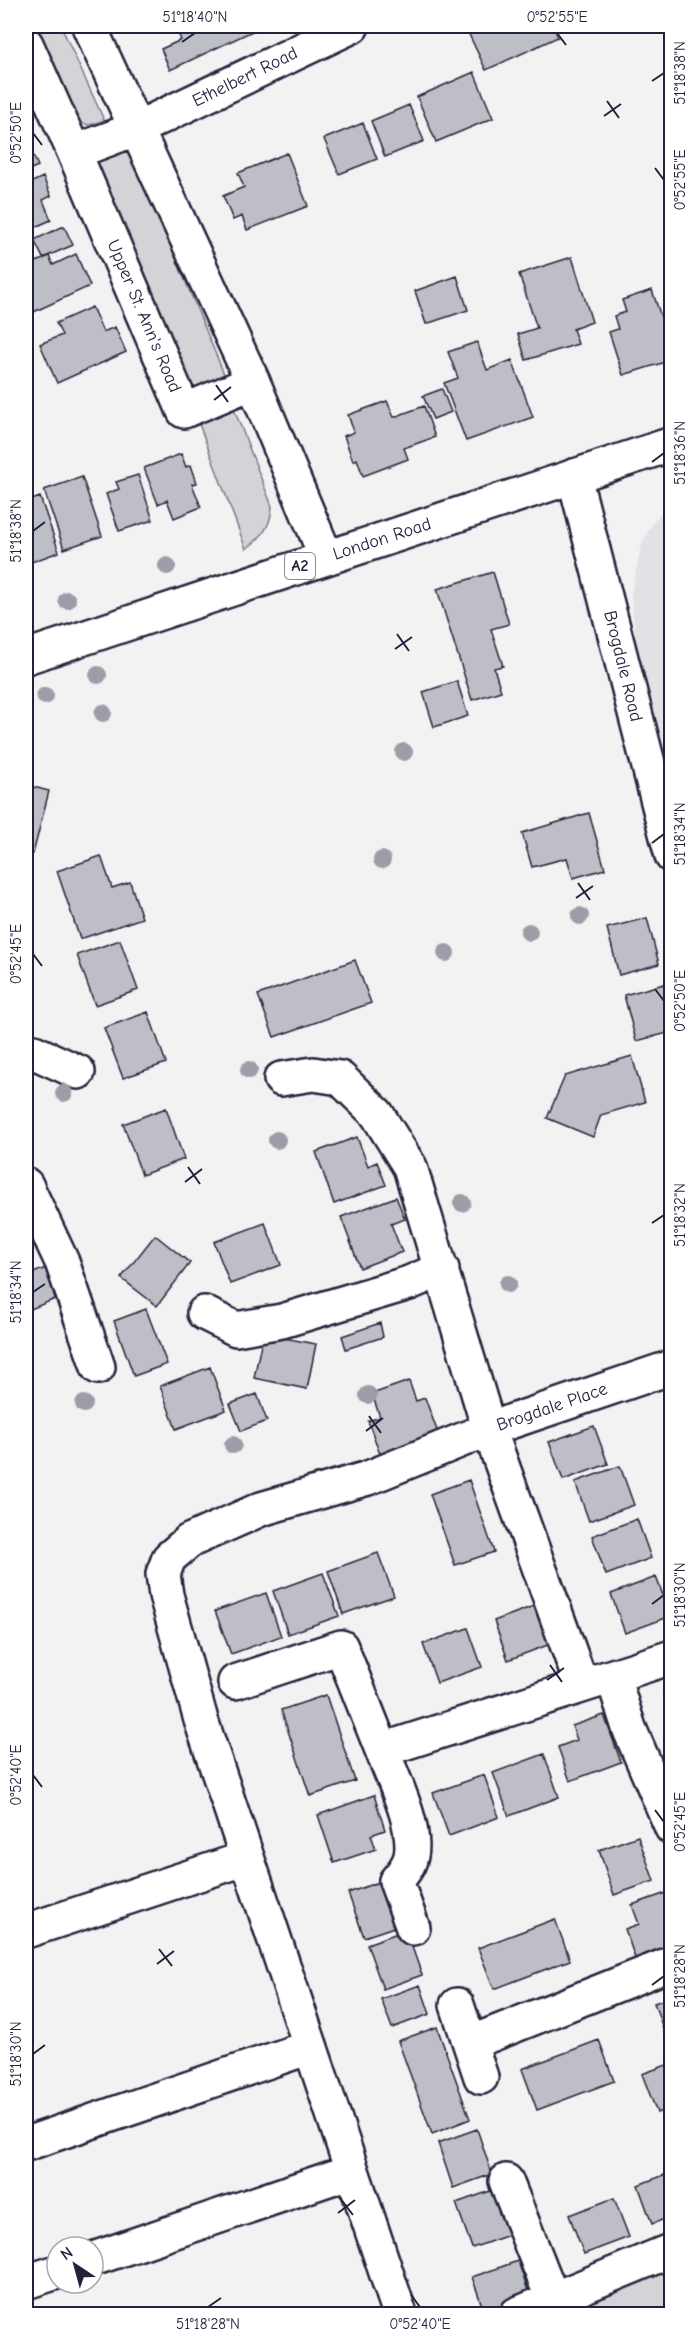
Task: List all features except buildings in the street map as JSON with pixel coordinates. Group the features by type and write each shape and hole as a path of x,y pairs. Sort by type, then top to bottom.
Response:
{"street":[{"path":"90,26 253,382 326,557"},
{"name":"Ethelbert Road","path":"138,129 352,26"},
{"name":"Upper St. Ann's Road","path":"26,44 184,411 253,382"},
{"path":"74,152 138,129"},
{"name":"London Road","path":"26,657 672,444"},
{"name":"Brogdale Road","path":"574,476 672,856"},
{"path":"28,1050 78,1072"},
{"name":"Brogdale Place","path":"281,1079 313,1074 340,1078 377,1114 410,1167 430,1227 489,1429 672,1367"},
{"path":"26,1185 62,1262 98,1366"},
{"path":"204,1313 236,1329 282,1321 409,1283 442,1269"},
{"path":"400,2314 201,1720 166,1595 163,1574 169,1558 189,1541 261,1509 368,1478 489,1429 598,1682 634,1738 672,1828"},
{"path":"235,1682 341,1647 382,1750 409,1827 411,1855 406,1868 396,1881 413,1928"},
{"path":"382,1750 672,1657"},
{"path":"26,1931 247,1858"},
{"path":"470,2043 672,1963"},
{"path":"457,2004 481,2077"},
{"path":"26,2144 310,2047"},
{"path":"105,2255 352,2171"},
{"path":"506,2181 553,2300"},
{"path":"517,2314 672,2250"},
{"path":"26,2282 45,2275"}],"shaded area":[{"path":"26,26 61,26 104,120 90,125 72,122 26,32"},
{"path":"128,143 229,386 190,397 94,160"},
{"path":"234,409 272,506 270,520 265,531 246,549 199,424"},
{"path":"671,502 671,768 638,661 631,594 642,543 654,521"},
{"path":"671,2250 671,2314 517,2314"}]}
